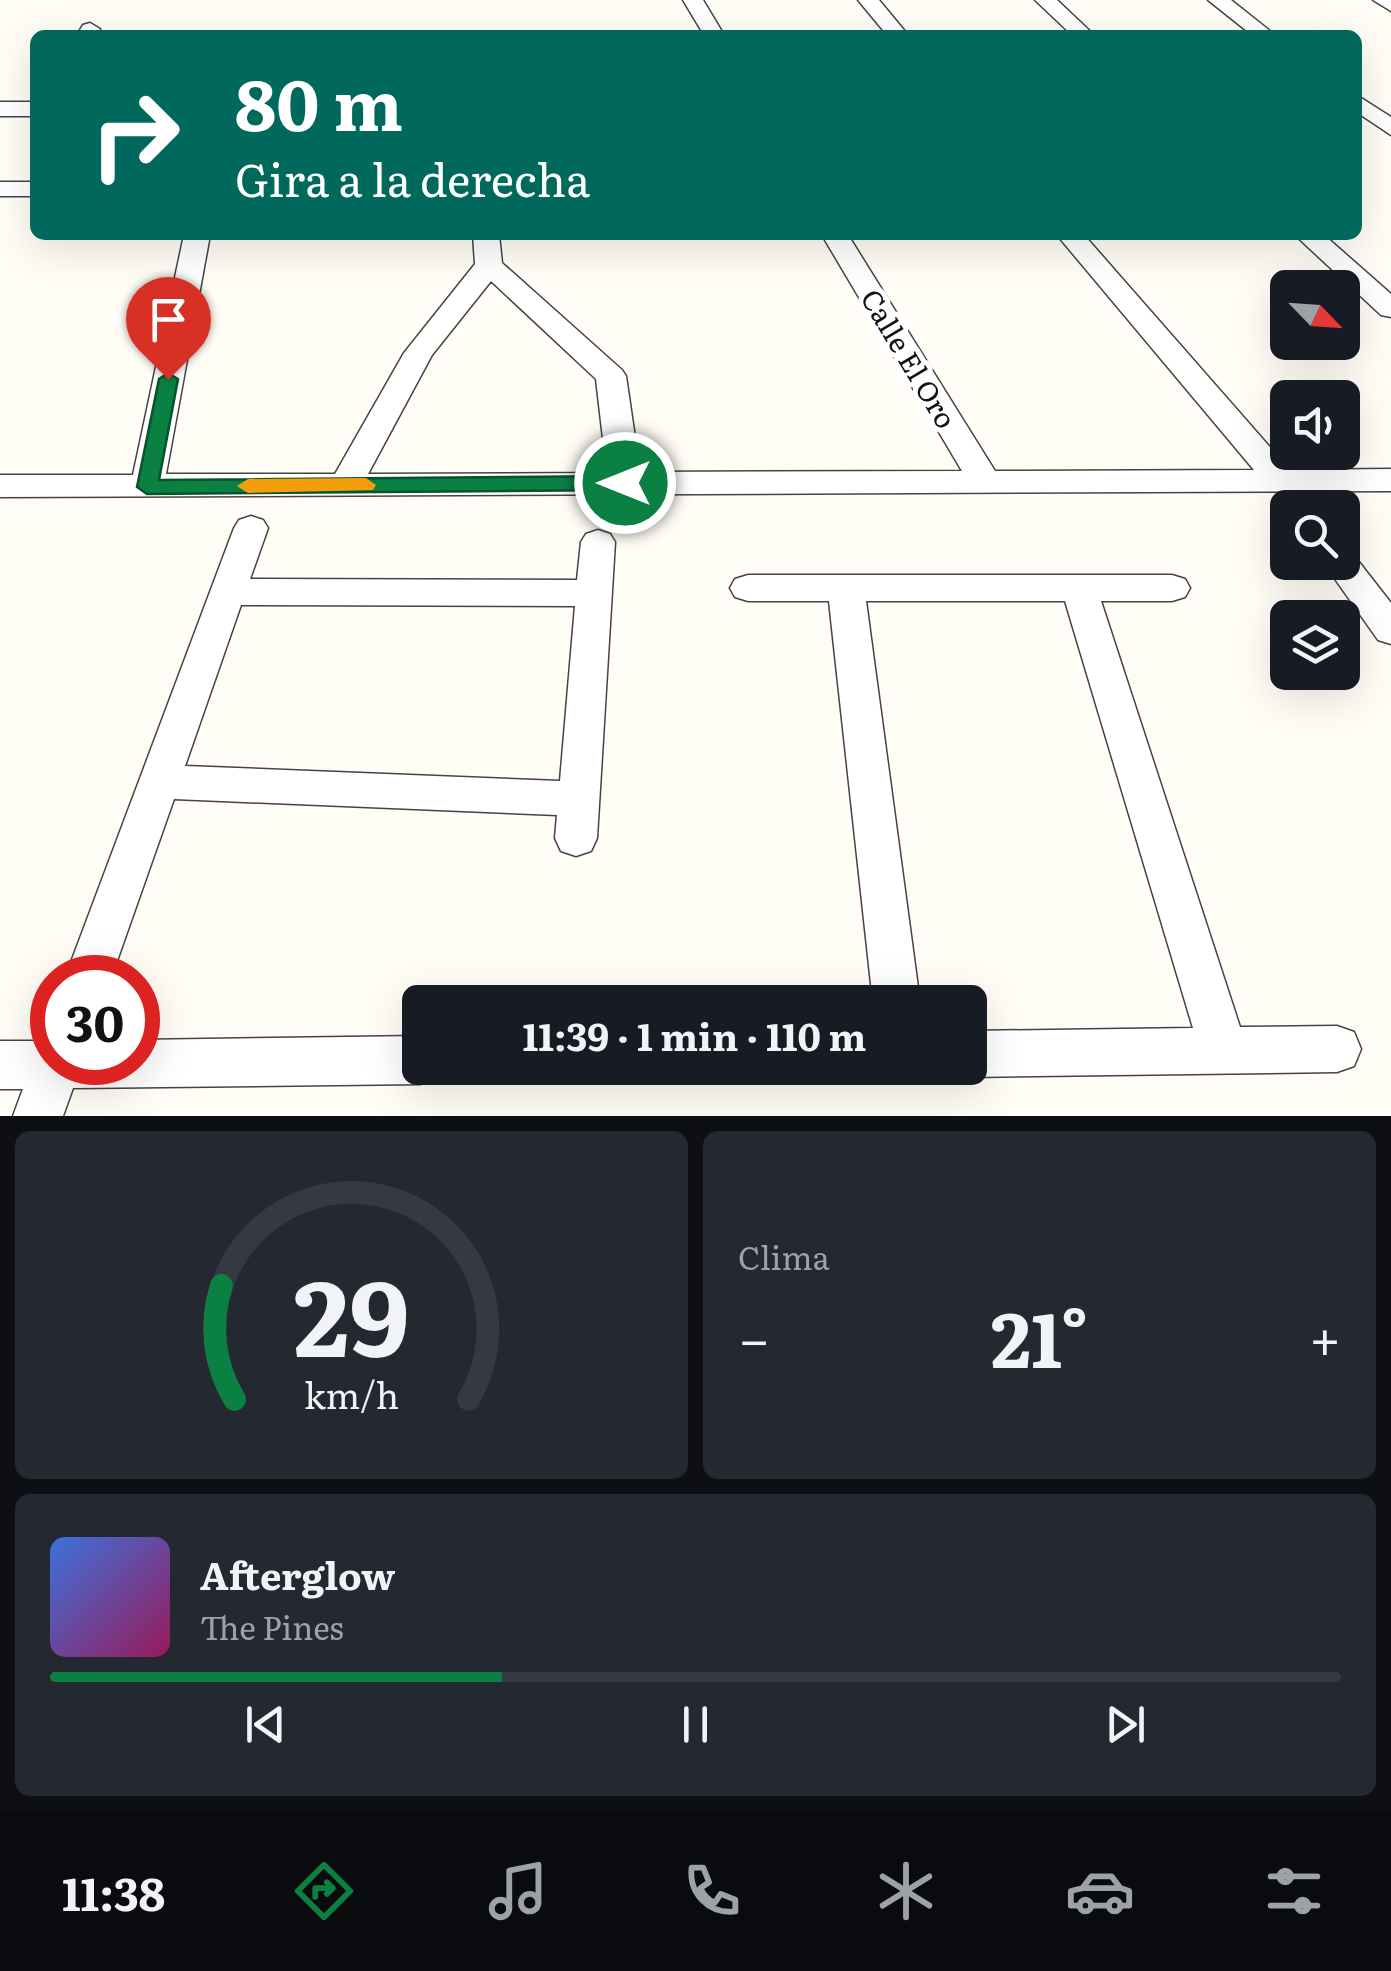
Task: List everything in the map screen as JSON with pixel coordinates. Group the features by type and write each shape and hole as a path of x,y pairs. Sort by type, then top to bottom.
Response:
{"street":[{"path":"693,0 711,30"},
{"path":"868,0 894,30"},
{"path":"1045,0 1078,30"},
{"path":"1218,0 1259,30"},
{"path":"1383,0 1391,5"},
{"path":"1362,107 1391,128"},
{"path":"0,109 30,109"},
{"path":"0,189 30,189"},
{"path":"147,487 195,240"},
{"name":"Calle El Oro","path":"838,240 984,480"},
{"path":"1074,240 1281,480"},
{"path":"1314,240 1391,309"},
{"path":"344,486 419,353 488,250 611,376 625,483"},
{"path":"0,486 1391,480"},
{"path":"96,955 251,528"},
{"path":"159,782 578,819 598,542"},
{"path":"1354,580 1391,630"},
{"path":"748,588 1172,588"},
{"path":"846,588 894,985"},
{"path":"1080,588 1224,1051"},
{"path":"228,592 594,593"},
{"path":"987,1054 1338,1049"},
{"path":"160,1062 402,1060"},
{"path":"0,1065 30,1064"},
{"path":"38,1116 50,1085"}],"slow traffic":[{"path":"248,486 366,485"}],"route":[{"path":"168,379 147,487 625,483"}]}
